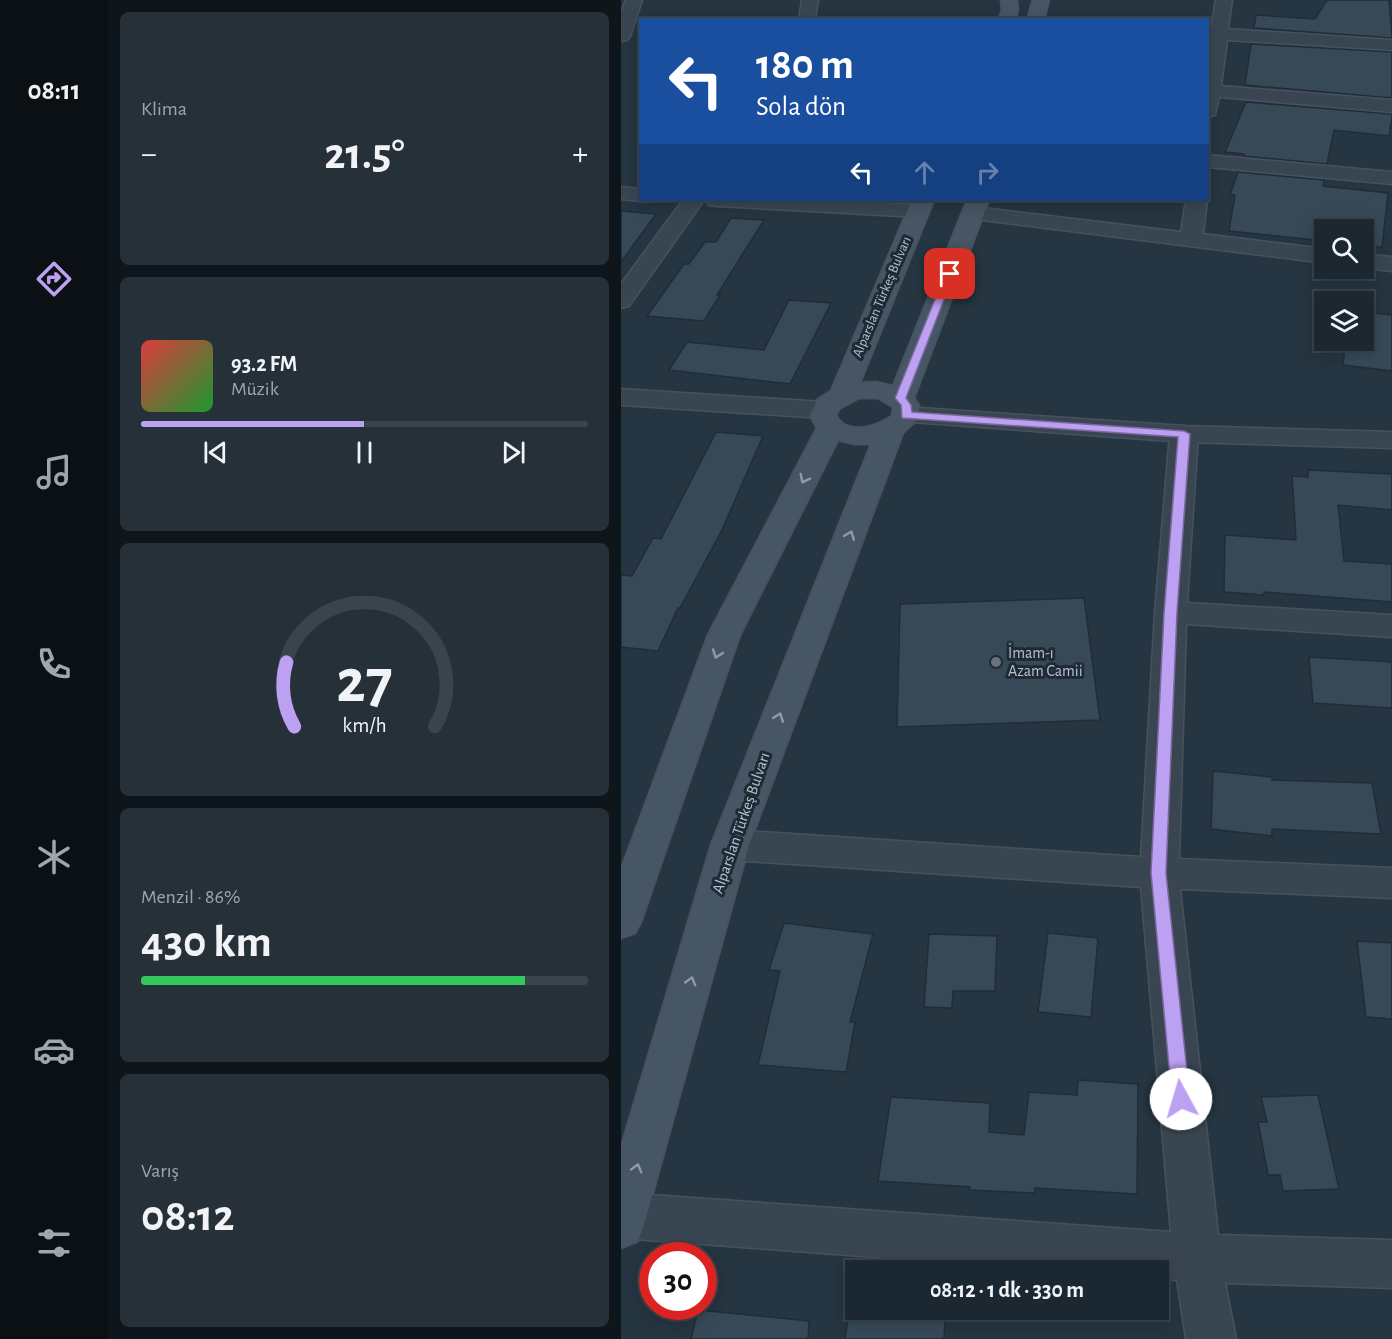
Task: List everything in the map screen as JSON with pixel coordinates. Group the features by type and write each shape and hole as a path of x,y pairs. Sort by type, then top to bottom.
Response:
{"main road":[{"path":"1007,18 1010,10 1009,0"},
{"path":"1036,18 1041,0"},
{"name":"Alparslan Türkeş Bulvarı","path":"621,922 633,855 724,635 832,411 921,205"},
{"name":"Alparslan Türkeş Bulvarı","path":"622,1220 730,845 899,415 976,206"},
{"path":"867,389 880,390 899,415 866,436 853,436 832,411 867,389"}],"street":[{"path":"634,0 621,35 639,34"},
{"path":"807,18 810,0"},
{"path":"1224,0 1209,90 1392,106"},
{"path":"1219,34 1392,45"},
{"path":"1209,161 1392,178"},
{"path":"621,194 639,195"},
{"path":"621,301 692,201"},
{"path":"758,201 921,205"},
{"path":"1191,240 1196,201"},
{"path":"976,206 1191,240 1314,255"},
{"path":"1374,262 1392,264"},
{"path":"621,397 832,411"},
{"path":"899,415 1184,434 1392,440"},
{"path":"1184,434 1171,613 1159,873 1197,1258 1211,1339"},
{"path":"1171,613 1392,626"},
{"path":"730,845 1159,873 1392,883"},
{"path":"622,1220 1197,1258 1392,1264"}],"building":[{"path":"1327,0 1389,0 1392,38 1254,28 1256,15 1315,19"},
{"path":"1251,44 1392,52 1392,98 1245,85"},
{"path":"1246,102 1392,114 1389,136 1334,130 1327,164 1225,152"},
{"path":"1238,172 1324,180 1323,186 1388,193 1382,247 1374,246 1374,219 1314,219 1314,240 1229,231 1235,195 1230,195"},
{"path":"621,211 656,214 621,262"},
{"path":"731,218 764,220 717,295 720,295 704,321 647,316 684,264 689,264 705,242 716,242"},
{"path":"789,300 831,303 790,384 669,370 687,342 764,350"},
{"path":"1374,313 1392,315 1392,371 1343,365 1345,351 1374,351"},
{"path":"716,432 763,436 722,530 678,608 658,651 621,647 621,575 632,576 653,538 661,539"},
{"path":"1308,470 1392,474 1392,510 1338,505 1344,561 1392,564 1392,602 1264,592 1264,595 1224,592 1225,535 1296,540 1292,476 1308,477"},
{"name":"İmam-ı Azam Camii","path":"1084,598 1100,720 897,727 900,604"},
{"path":"1309,657 1392,662 1392,708 1313,703"},
{"path":"1213,771 1272,777 1272,780 1372,783 1381,834 1272,829 1272,836 1211,829"},
{"path":"784,923 873,934 850,1022 855,1022 846,1072 758,1065 780,971 769,970"},
{"path":"1048,933 1098,938 1091,1017 1038,1012"},
{"path":"929,934 997,936 995,991 953,991 952,1008 924,1007"},
{"path":"1357,941 1392,943 1392,1019 1366,1017"},
{"path":"1078,1080 1138,1084 1137,1194 1035,1188 1035,1193 969,1190 970,1187 878,1181 891,1097 990,1103 989,1132 1024,1135 1029,1092 1077,1095"},
{"path":"1318,1095 1339,1189 1283,1191 1280,1175 1268,1175 1258,1122 1267,1122 1261,1097"},
{"path":"717,1312 809,1321 808,1339 691,1339 696,1320 717,1320"},
{"path":"848,1320 945,1320 944,1339 845,1339"}],"place":[{"name":"İmam-ı Azam Camii","path":"996,662"}],"route":[{"path":"950,274 901,398 906,405 906,415 1184,434 1171,613 1159,873 1181,1099"}]}
